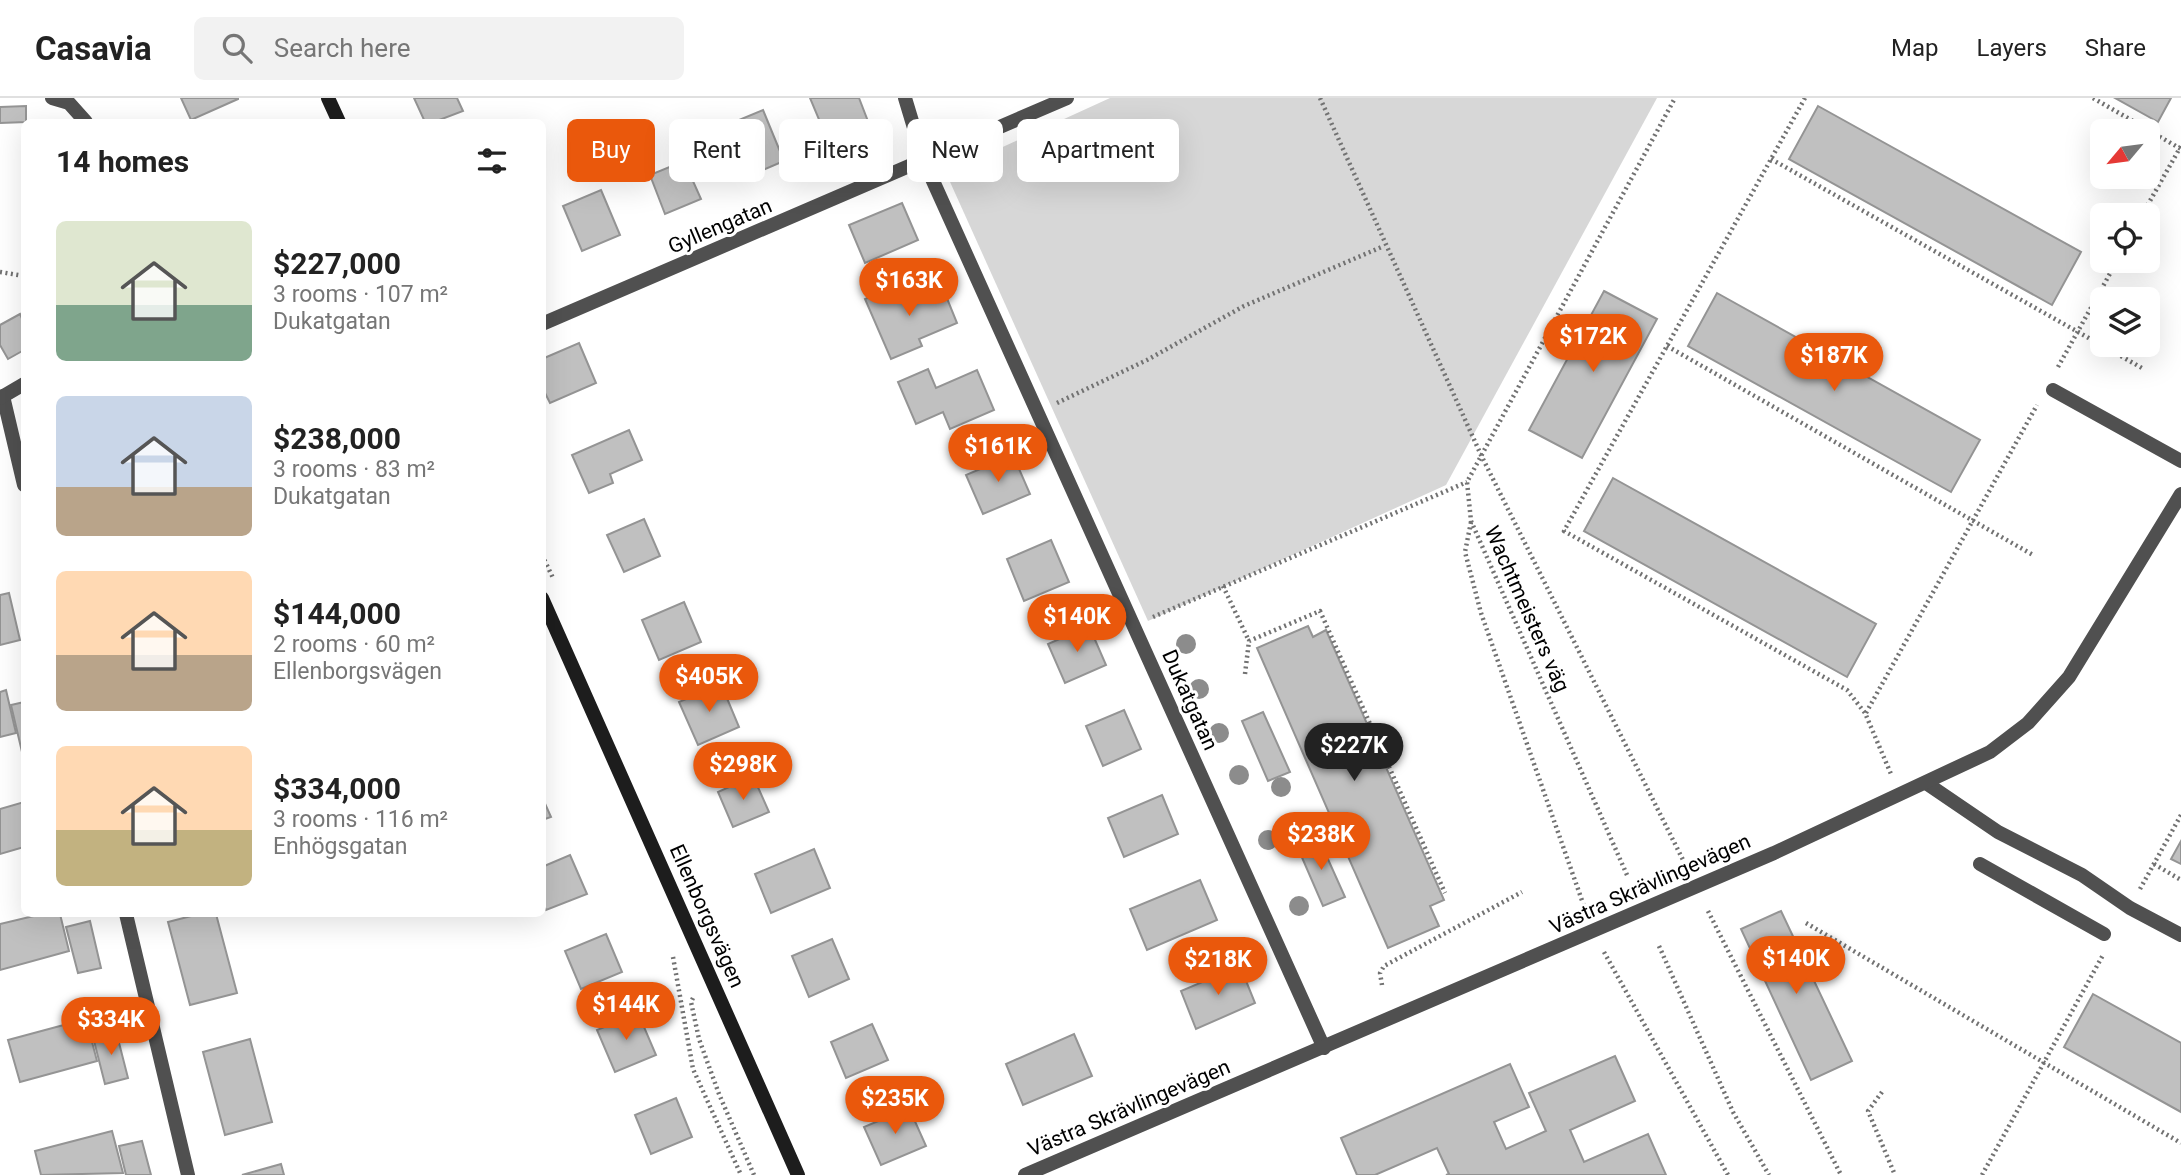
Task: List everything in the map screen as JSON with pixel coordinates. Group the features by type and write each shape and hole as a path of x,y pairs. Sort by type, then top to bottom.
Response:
{"street":[{"path":"52,98 69,103 83,119"},
{"path":"328,98 338,119"},
{"name":"Dukatgatan","path":"905,98 911,119"},
{"name":"Gyllengatan","path":"1003,127 1067,98"},
{"name":"Gyllengatan","path":"546,322 907,169"},
{"name":"Dukatgatan","path":"933,182 1324,1048"},
{"path":"2052,384 2181,461"},
{"path":"21,386 2,397 21,473"},
{"name":"Västra Skrävlingevägen","path":"1025,1175 1047,1171 1774,853 1990,752 2028,723 2070,677 2181,494"},
{"name":"Ellenborgsvägen","path":"546,607 798,1175"},
{"path":"1926,783 1998,832 2081,875 2130,908 2181,935"},
{"path":"1980,864 2107,939"},
{"path":"127,917 188,1175"}],"path":[{"path":"1320,98 1384,246 1481,455 1684,862"},
{"path":"1133,625 1467,482 1675,98"},
{"path":"1805,98 1564,531 1847,691 1865,713 1899,794"},
{"path":"2093,98 2180,148 2149,203"},
{"path":"1771,159 2142,368"},
{"path":"1037,412 1147,360 1244,306 1384,246"},
{"path":"0,272 21,276"},
{"path":"2052,384 2110,273"},
{"path":"1667,346 2033,555"},
{"path":"1865,713 2038,402"},
{"name":"Wachtmeisters väg","path":"1467,482 1471,522 1627,875"},
{"path":"1471,522 1465,552 1481,613 1584,906"},
{"path":"1223,586 1249,641 1245,674"},
{"path":"1249,641 1320,611 1445,893"},
{"path":"2130,908 2181,815"},
{"path":"2154,864 2181,880"},
{"path":"1382,985 1380,973 1384,966 1522,892"},
{"path":"1709,911 1841,1175"},
{"path":"1806,923 2181,1143"},
{"path":"1982,1175 2107,939"},
{"path":"1659,946 1733,1112 1769,1175"},
{"path":"672,950 693,1069 741,1175"},
{"path":"1606,956 1727,1175"},
{"path":"708,969 691,1002 699,1039 754,1175"},
{"path":"1882,1092 1868,1111 1895,1175"}],"shaded area":[{"path":"1110,98 1657,98 1446,485 1148,621 950,182 1003,182 1003,147 1017,141 1017,182 1179,182 1179,119 1064,119"}],"building":[{"path":"181,98 238,98 193,119 191,119"},
{"path":"414,98 457,98 463,111 442,119 424,119"},
{"path":"810,98 859,98 867,119 819,119"},
{"path":"2115,98 2171,98 2160,119 2153,119"},
{"path":"26,106 26,119 21,119 21,122 0,123 0,107"},
{"path":"1818,106 2081,252 2052,305 1789,159"},
{"path":"763,110 779,149 779,163 765,169 765,119 741,119"},
{"path":"669,167 669,182 693,182 701,199 665,214 653,182 655,182 655,173"},
{"path":"601,190 620,235 582,251 563,206"},
{"path":"902,203 918,240 865,263 849,225"},
{"path":"896,286 903,303 942,286 957,323 919,339 922,346 891,359 865,299"},
{"path":"1604,291 1657,319 1582,458 1529,430"},
{"path":"1717,293 1980,440 1951,492 1688,346"},
{"path":"20,314 21,352 8,359 0,345 0,325"},
{"path":"579,343 596,383 550,403 546,395 546,357"},
{"path":"928,369 936,388 977,370 994,410 950,429 943,412 916,424 898,382"},
{"path":"629,430 642,460 610,474 613,483 589,493 572,455"},
{"path":"1013,455 1030,494 983,514 966,475"},
{"path":"1613,478 1876,624 1847,677 1584,531"},
{"path":"644,519 660,556 624,572 607,535"},
{"path":"1051,540 1069,582 1024,601 1007,559"},
{"path":"9,593 20,640 0,645 0,595"},
{"path":"684,602 701,642 659,660 642,620"},
{"path":"1089,626 1106,665 1065,683 1048,644"},
{"path":"1308,626 1313,637 1326,630 1444,900 1430,906 1439,926 1388,948 1257,648"},
{"path":"721,684 739,727 698,745 679,702"},
{"path":"6,690 16,733 0,737 0,692"},
{"path":"21,703 21,748 11,705"},
{"path":"1124,710 1141,749 1103,766 1086,726"},
{"path":"1263,712 1290,772 1268,781 1242,721"},
{"path":"753,776 769,812 733,827 718,792"},
{"path":"1162,795 1178,834 1124,857 1108,818"},
{"path":"21,803 21,848 0,854 0,809"},
{"path":"546,806 551,817 546,819"},
{"path":"1318,837 1345,897 1323,906 1297,846"},
{"path":"2181,841 2181,864 2171,859"},
{"path":"814,849 830,888 771,913 755,874"},
{"path":"570,855 587,894 546,910 546,865"},
{"path":"1200,880 1217,920 1147,950 1130,909"},
{"path":"1781,911 1852,1061 1811,1080 1741,929"},
{"path":"29,917 61,917 69,951 0,970 0,924"},
{"path":"187,917 217,917 237,993 190,1005 168,922"},
{"path":"90,921 101,968 78,973 66,927"},
{"path":"606,934 622,972 581,989 565,951"},
{"path":"832,939 849,979 809,997 792,956"},
{"path":"1240,966 1255,1003 1196,1029 1181,991"},
{"path":"2093,994 2181,1043 2181,1112 2064,1047"},
{"path":"638,1013 656,1055 615,1072 597,1030"},
{"path":"86,1019 97,1061 20,1082 8,1040"},
{"path":"872,1024 888,1060 846,1078 831,1042"},
{"path":"116,1031 128,1078 105,1084 93,1037"},
{"path":"1074,1034 1092,1076 1023,1105 1006,1064"},
{"path":"250,1039 272,1122 225,1135 203,1052"},
{"path":"1615,1056 1635,1101 1570,1130 1584,1162 1648,1134 1666,1175 1446,1175 1449,1174 1437,1148 1375,1175 1357,1175 1341,1138 1510,1064 1529,1107 1494,1122 1506,1149 1546,1131 1529,1093"},
{"path":"676,1098 692,1137 651,1154 635,1115"},
{"path":"909,1108 926,1146 881,1165 864,1127"},
{"path":"112,1131 123,1173 41,1175 35,1151"},
{"path":"142,1141 151,1175 126,1175 119,1146"},
{"path":"281,1164 284,1175 242,1175"}]}
